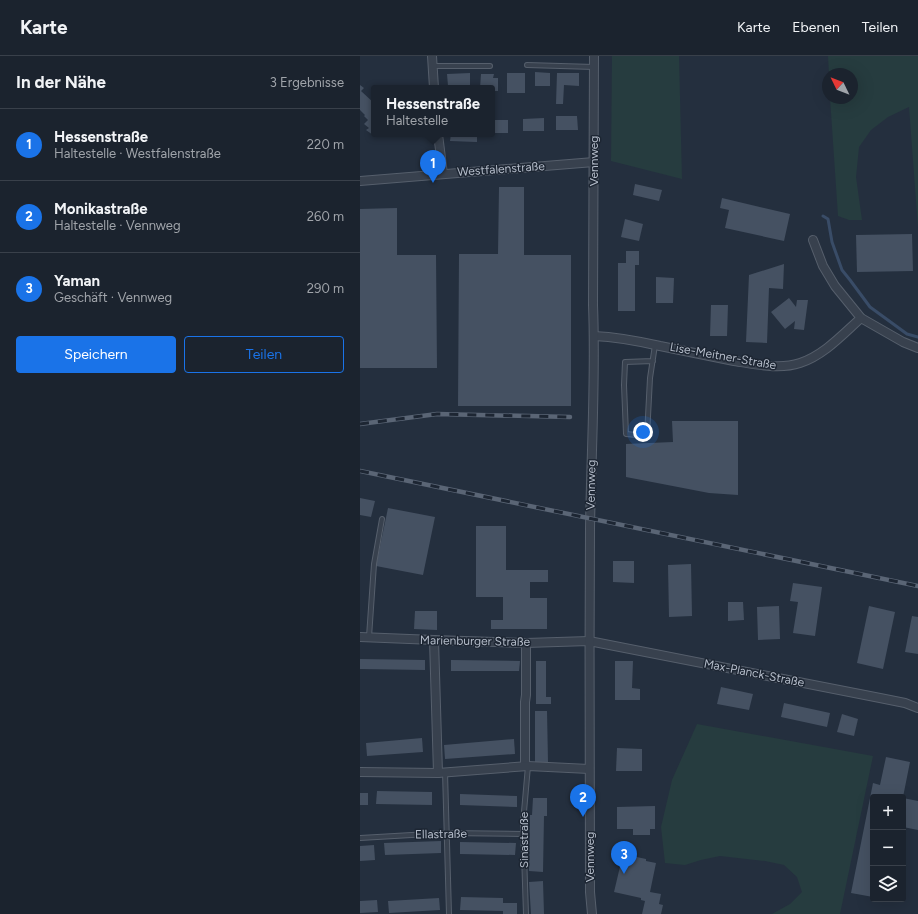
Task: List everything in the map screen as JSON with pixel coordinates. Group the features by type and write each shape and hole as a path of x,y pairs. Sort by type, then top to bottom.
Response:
{"street":[{"path":"432,56 434,85"},
{"name":"Vennweg","path":"592,914 590,892 589,641 594,336 594,56"},
{"path":"438,137 443,174"},
{"name":"Westfalenstraße","path":"360,181 594,162"},
{"path":"813,240 823,266 835,286 861,318 899,340 918,348"},
{"name":"Lise-Meitner-Straße","path":"594,336 611,336 760,365 785,366 799,364 811,359 839,339 861,318"},
{"name":"Marienburger Straße","path":"360,637 526,643 589,641"},
{"path":"434,640 441,773"},
{"name":"Max-Planck-Straße","path":"589,641 905,703 918,708"},
{"path":"526,643 526,766"},
{"path":"360,772 441,773 526,766 589,769"}],"lane":[{"path":"527,65 594,67"},
{"path":"433,66 490,66"},
{"path":"652,361 625,362 624,385 626,434 647,436 650,378 656,345"},
{"path":"369,638 374,564 382,519"},
{"name":"Sinastraße","path":"526,766 522,823 526,914"},
{"path":"441,773 446,832 449,914"},
{"name":"Ellastraße","path":"360,838 446,832 523,834"}],"green space":[{"path":"612,56 679,56 682,179 611,161"},
{"path":"828,56 918,56 918,228 909,107 888,117 871,130 859,147 856,177 862,220 849,220 838,216 830,104 858,104 858,68 829,68"},
{"path":"697,724 873,756 840,914 772,914 790,904 802,892 797,877 784,865 765,861 720,856 685,865 665,863 661,827 672,780"}],"building":[{"path":"535,72 550,73 550,86 535,86"},
{"path":"470,73 470,85 448,85 447,74"},
{"path":"507,73 525,73 525,93 507,93"},
{"path":"557,73 579,73 579,86 564,85 563,104 556,104"},
{"path":"481,74 494,74 493,78 498,78 498,91 495,91 495,85 480,85"},
{"path":"360,85 364,88 361,91 371,100 371,134 366,130 369,128 364,124 368,120 360,110"},
{"path":"556,116 577,116 578,130 556,130"},
{"path":"544,118 544,131 523,131 523,119"},
{"path":"495,120 508,120 508,133 495,133"},
{"path":"451,137 477,137 477,142 450,141"},
{"path":"635,184 662,190 659,201 633,195"},
{"path":"499,187 524,187 524,255 571,255 571,406 458,406 459,254 498,254"},
{"path":"722,198 790,214 784,241 725,228 729,210 720,208"},
{"path":"397,208 397,255 436,255 437,368 360,368 360,209"},
{"path":"625,219 643,224 639,241 621,237"},
{"path":"912,234 913,271 857,272 856,235"},
{"path":"626,251 639,251 639,265 635,265 635,311 618,311 618,263 626,263"},
{"path":"784,264 783,289 769,288 767,343 746,342 749,275"},
{"path":"656,277 674,278 673,303 656,303"},
{"path":"789,298 796,307 797,300 808,300 804,330 794,329 795,321 785,329 771,312"},
{"path":"711,305 728,305 727,336 710,336"},
{"path":"672,421 738,421 738,495 709,493 626,477 626,444 673,442"},
{"path":"360,498 375,501 371,517 360,515"},
{"path":"388,508 435,517 423,575 376,566"},
{"path":"476,526 506,526 506,570 548,570 548,582 530,582 530,598 547,598 547,629 491,629 491,620 503,620 503,597 476,597"},
{"path":"613,561 634,561 634,583 613,582"},
{"path":"691,564 692,616 669,617 668,565"},
{"path":"793,583 822,587 815,636 793,633 798,602 790,601"},
{"path":"728,602 743,602 744,620 728,621"},
{"path":"779,606 780,639 758,640 757,607"},
{"path":"869,606 895,612 883,669 857,663"},
{"path":"415,611 437,611 437,630 414,629"},
{"path":"912,616 918,617 918,654 905,652"},
{"path":"360,659 425,660 425,670 360,669"},
{"path":"451,660 520,661 519,671 451,671"},
{"path":"536,661 546,661 546,697 551,697 551,704 536,704"},
{"path":"615,661 633,661 632,688 640,689 640,700 615,700"},
{"path":"721,687 753,694 749,710 717,704"},
{"path":"784,703 830,713 827,727 781,717"},
{"path":"535,711 547,711 548,762 535,762"},
{"path":"842,714 858,719 854,736 837,732"},
{"path":"422,738 423,752 367,756 366,743"},
{"path":"514,739 515,754 445,759 444,745"},
{"path":"617,748 642,749 642,771 616,771"},
{"path":"886,757 910,762 904,794 871,794 873,783 880,785"},
{"path":"377,791 432,792 432,805 376,804"},
{"path":"360,793 368,793 368,805 360,805"},
{"path":"460,794 517,796 517,807 460,805"},
{"path":"533,798 547,798 547,816 544,816 543,872 529,871 530,815 532,815"},
{"path":"870,798 870,896 851,893"},
{"path":"906,799 918,801 918,830 906,828"},
{"path":"655,806 655,829 650,829 650,835 633,835 633,829 617,829 617,807"},
{"path":"441,841 441,853 385,855 384,843"},
{"path":"460,842 516,843 515,855 460,854"},
{"path":"374,845 375,860 360,861 360,846"},
{"path":"623,854 646,859 646,861 656,863 650,892 661,894 659,904 663,905 661,914 642,914 645,901 641,900 641,898 614,892"},
{"path":"543,881 544,914 531,914 529,882"},
{"path":"461,897 503,898 503,903 517,903 517,914 503,914 503,911 460,910"},
{"path":"439,898 440,910 389,913 388,901"},
{"path":"377,900 378,912 360,913 360,901"}],"waterway":[{"path":"823,216 828,219 832,242 842,270 870,307 907,334 918,337"}],"railway":[{"path":"360,424 437,414 570,417"},
{"path":"360,471 918,586"}],"place":[{"name":"Hessenstraße","path":"433,183"},
{"name":"Monikastraße","path":"583,817"},
{"name":"Yaman","path":"624,874"}]}
